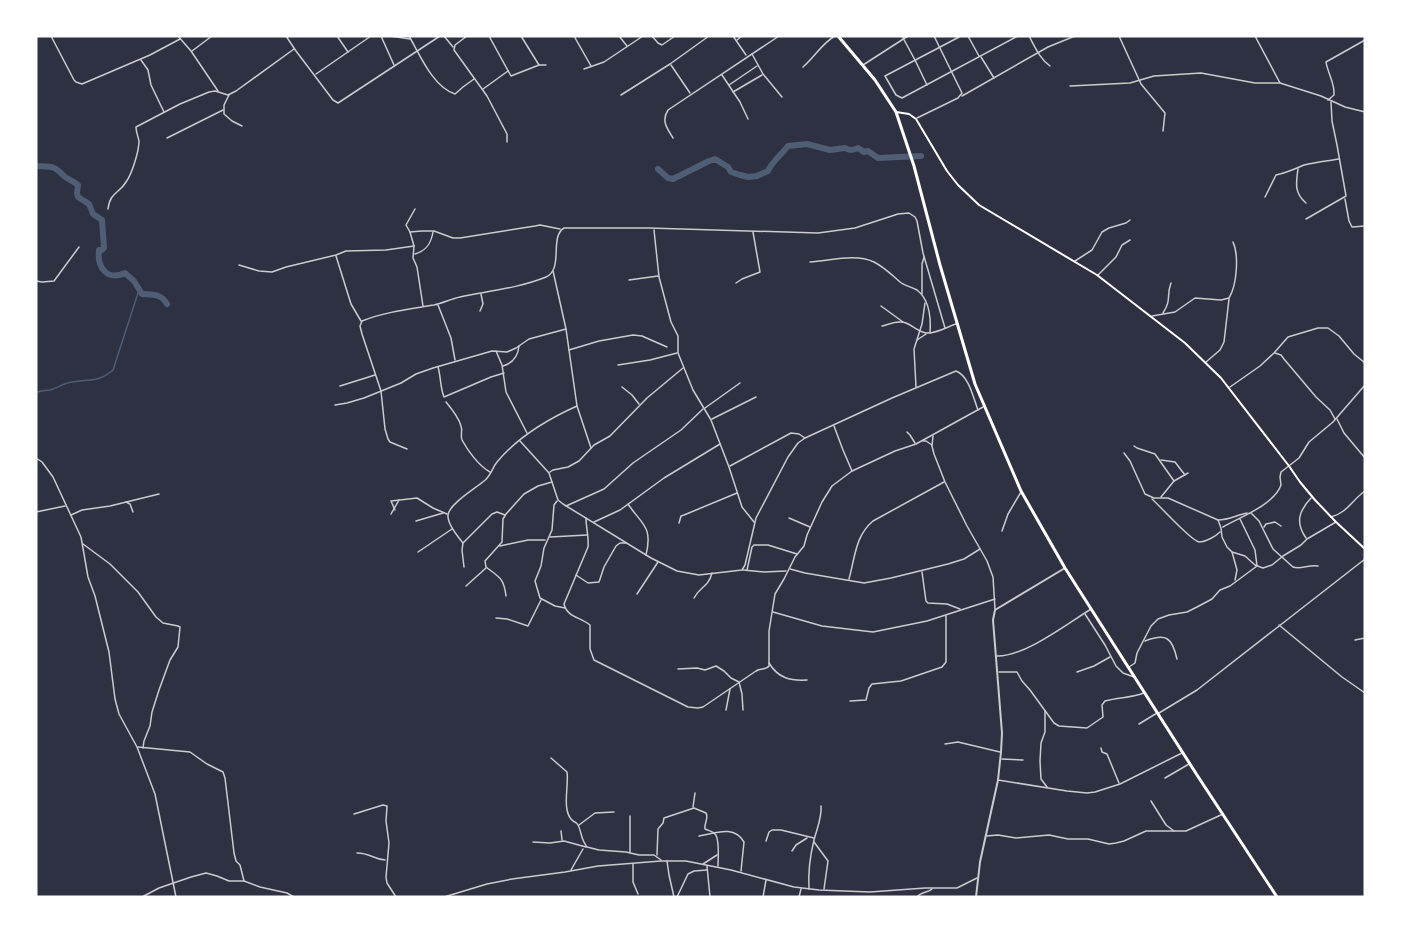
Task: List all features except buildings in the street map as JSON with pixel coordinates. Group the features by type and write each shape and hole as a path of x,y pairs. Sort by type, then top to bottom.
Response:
{"highway":[{"path":"836,36 875,80 896,112 908,144 975,384 1021,491 1065,568 1128,668 1277,897"}],"main road":[{"path":"896,112 909,114 916,119 944,166 969,196 990,212 1097,275 1185,343 1228,388 1312,496 1365,549"}],"street":[{"path":"51,36 74,80 79,83 93,80 180,39"},
{"path":"178,36 219,92"},
{"path":"191,51 212,36"},
{"path":"286,36 333,99 338,102 442,36 453,47 482,90 507,134 507,142"},
{"path":"337,36 348,52"},
{"path":"315,75 371,36"},
{"path":"381,36 394,65"},
{"path":"390,36 411,39"},
{"path":"409,36 429,72 453,94 475,79"},
{"path":"453,47 466,36"},
{"path":"489,36 512,76 539,64 546,65"},
{"path":"521,36 539,64"},
{"path":"573,36 592,67"},
{"path":"619,36 627,46"},
{"path":"584,69 604,62 643,36"},
{"path":"652,36 662,45 675,36"},
{"path":"621,95 709,36"},
{"path":"733,36 747,57"},
{"path":"736,40 742,36"},
{"path":"673,138 665,124 665,114 672,106 779,36"},
{"path":"803,67 826,42 836,36"},
{"path":"862,65 903,37 908,36"},
{"path":"934,36 962,96"},
{"path":"961,36 885,76 896,95 902,98 927,86 1018,36"},
{"path":"968,36 994,78"},
{"path":"1029,36 1038,53 1050,66"},
{"path":"916,119 962,96 1048,47 1075,36"},
{"path":"1119,36 1138,80 1165,113 1163,131"},
{"path":"1256,36 1280,83"},
{"path":"903,37 927,86"},
{"path":"1365,40 1326,62 1334,86 1334,95 1330,100 1332,121 1350,224 1355,227 1365,226"},
{"path":"242,126 227,117 223,110 224,103 230,95 294,49"},
{"path":"752,53 763,74 782,97"},
{"path":"140,59 148,70 151,85 164,113"},
{"path":"670,64 690,94"},
{"path":"729,85 757,65"},
{"path":"482,90 508,70"},
{"path":"1070,87 1130,83 1154,75 1197,72 1255,83 1280,83 1365,112"},
{"path":"722,74 748,119"},
{"path":"733,93 763,74"},
{"path":"108,209 110,198 122,188 130,175 139,144 136,128 180,104 209,92 230,95"},
{"path":"167,138 223,110"},
{"path":"1266,197 1276,175 1320,161 1340,159"},
{"path":"1298,168 1296,188 1300,198 1306,202"},
{"path":"1306,219 1345,198"},
{"path":"415,209 406,223 414,246 413,254 423,306"},
{"path":"411,232 434,231 453,238 535,226 561,230 579,227 818,233 855,228 898,214 909,213 917,221 924,257 945,328"},
{"path":"1074,261 1092,249 1102,232 1130,220"},
{"path":"654,228 659,276 671,322 679,339 678,353 696,394 711,420 744,510 754,523"},
{"path":"561,230 558,235 553,271 566,329 577,406 591,448"},
{"path":"413,254 426,249 434,231"},
{"path":"736,283 759,272 753,231"},
{"path":"1097,275 1116,257 1122,245 1130,240"},
{"path":"1205,362 1222,347 1224,342 1229,298 1234,287 1236,251 1233,242"},
{"path":"239,265 259,271 273,272 346,251 386,250 414,246"},
{"path":"36,281 54,281 79,247"},
{"path":"336,255 351,304 362,321"},
{"path":"922,295 924,257"},
{"path":"810,262 846,258 868,260 883,268 922,295 929,310 928,333"},
{"path":"362,321 514,286 544,278 553,271"},
{"path":"629,280 659,276"},
{"path":"1162,314 1169,304 1171,283"},
{"path":"480,312 483,304 481,293"},
{"path":"1151,317 1175,312 1196,298 1221,300 1229,298"},
{"path":"916,388 914,353 926,301"},
{"path":"438,304 451,338 455,362"},
{"path":"881,306 919,331 928,333"},
{"path":"362,321 360,327 381,391 388,439 407,449"},
{"path":"882,326 904,322"},
{"path":"917,340 928,333 957,324"},
{"path":"1228,388 1260,366 1288,337 1323,327 1339,336 1365,363"},
{"path":"335,405 356,401 401,383 416,374 496,351 507,352 529,339 566,329"},
{"path":"568,350 633,335 642,336 667,347"},
{"path":"502,366 513,361 519,346"},
{"path":"496,351 504,373 506,392 528,434"},
{"path":"618,365 678,353"},
{"path":"1274,353 1281,355 1336,418 1344,434 1365,458"},
{"path":"438,367 444,397 504,373"},
{"path":"549,473 573,465 591,448 610,436 640,405 684,368"},
{"path":"742,570 754,523 788,457 805,438 958,371 965,378 978,410"},
{"path":"340,386 375,375"},
{"path":"566,506 604,489 633,462 681,430 695,415 740,383"},
{"path":"1124,453 1145,494 1151,497 1195,540 1201,542 1216,536 1221,529 1276,495 1281,485 1280,474 1299,458 1307,445 1329,427 1365,385"},
{"path":"622,387 640,405"},
{"path":"711,420 756,397"},
{"path":"446,402 461,426 461,435 465,444 483,467 491,473"},
{"path":"463,543 448,519 448,514 455,504 487,479 496,463 528,434 554,417 577,406"},
{"path":"586,518 588,547 564,601 565,608 570,614 590,625 592,657 595,661 688,707 706,706 759,669 767,668 769,631 775,594 797,554 804,546 806,537 829,490 852,471 916,444 984,406"},
{"path":"834,425 852,471"},
{"path":"907,432 916,444"},
{"path":"729,467 791,433 805,438"},
{"path":"933,435 934,454 945,482 993,576 995,599 993,620 1002,733 1001,759 976,897"},
{"path":"520,441 549,473 558,501 658,562 686,573 789,570 864,583 958,561 980,549"},
{"path":"922,441 932,446"},
{"path":"592,522 628,504 678,469 721,444"},
{"path":"1134,446 1155,454 1174,481"},
{"path":"36,458 42,462 53,477 81,537 87,574 109,652 115,699 119,714 137,747 156,794 176,897"},
{"path":"1160,460 1175,462 1185,475"},
{"path":"1161,498 1174,481 1188,472"},
{"path":"506,596 504,583 486,567 486,559 502,542 505,515 524,494 538,486 552,482"},
{"path":"849,579 857,545 868,525 945,482"},
{"path":"1002,531 1008,514 1021,491"},
{"path":"1331,517 1345,511 1365,491"},
{"path":"678,523 681,516 738,493"},
{"path":"70,515 82,510 159,494"},
{"path":"1307,539 1301,531 1300,513 1312,496"},
{"path":"1151,497 1168,498 1218,520 1250,512"},
{"path":"394,510 391,501 417,498 448,514"},
{"path":"391,514 399,500"},
{"path":"126,501 133,512"},
{"path":"558,501 554,505 553,524 535,581 541,599 565,608"},
{"path":"628,504 645,524 649,538 646,555"},
{"path":"36,512 66,506"},
{"path":"464,567 463,543 492,514 497,512 505,515"},
{"path":"1250,512 1259,521 1273,549 1293,567 1318,566"},
{"path":"416,521 443,513"},
{"path":"789,518 811,528"},
{"path":"1240,519 1255,550 1257,566"},
{"path":"1218,520 1227,547 1232,552 1247,558 1257,566 1268,567 1307,539 1336,522"},
{"path":"1263,528 1266,524 1275,522 1281,526"},
{"path":"418,552 453,529"},
{"path":"549,537 587,535"},
{"path":"499,546 528,540 547,540"},
{"path":"82,543 110,564 138,592 156,617 163,623 180,627 178,647 170,660 159,690 143,748"},
{"path":"576,574 588,582 599,582 604,567 616,546 626,543"},
{"path":"747,570 754,545 768,545 797,554"},
{"path":"1232,552 1237,570 1234,582"},
{"path":"1139,724 1197,690 1365,559"},
{"path":"637,594 658,562"},
{"path":"1128,668 1135,663 1137,652 1151,626 1158,619 1187,612 1212,599 1220,590 1230,586 1257,566"},
{"path":"466,586 486,567"},
{"path":"995,610 1065,568"},
{"path":"922,571 928,603 947,604 961,609"},
{"path":"694,598 696,593 707,585 712,573"},
{"path":"496,618 528,626 541,599"},
{"path":"772,612 822,626 873,632 927,621 995,599"},
{"path":"996,656 1010,656 1033,645 1092,609"},
{"path":"1084,613 1116,666 1123,673 1134,677"},
{"path":"850,701 866,700 868,688 872,684 901,681 942,667 946,662 946,615"},
{"path":"1279,626 1365,693"},
{"path":"1144,641 1164,637 1171,641 1177,659"},
{"path":"1355,640 1365,638"},
{"path":"1077,672 1094,666 1111,656"},
{"path":"769,662 783,677 800,681 807,680"},
{"path":"678,669 705,670 716,666 724,671 739,682 743,710"},
{"path":"998,672 1017,672 1057,726 1087,728 1103,717 1102,705 1105,701 1145,693"},
{"path":"726,710 730,688"},
{"path":"1045,710 1045,732 1041,743 1040,761 1042,781 1047,788"},
{"path":"945,744 958,742 1001,752"},
{"path":"137,747 190,752 223,772 234,854 240,865 244,881"},
{"path":"1101,748 1101,751 1110,758 1120,784"},
{"path":"998,780 1087,793 1120,784 1183,753"},
{"path":"550,758 567,772 568,812 571,820 579,826 585,847"},
{"path":"1001,759 1023,760"},
{"path":"1165,778 1190,764"},
{"path":"693,808 695,793"},
{"path":"1151,801 1166,825 1175,831"},
{"path":"354,814 383,805 387,806 386,821 389,843 387,881 396,897"},
{"path":"809,890 808,873 821,818 821,806"},
{"path":"661,861 657,856 658,829 664,818 693,808 706,813 705,829 714,833 717,842 717,868"},
{"path":"579,826 595,813 614,812"},
{"path":"986,836 1016,838 1048,835 1068,839 1089,839 1109,844 1121,842 1146,831 1186,831 1223,814"},
{"path":"630,816 630,853"},
{"path":"766,841 770,831 778,830 814,840 828,861 824,891"},
{"path":"561,831 563,841"},
{"path":"699,836 734,832 744,840 741,872"},
{"path":"792,851 796,845 808,837"},
{"path":"533,842 563,841 595,850 657,856"},
{"path":"570,871 585,847"},
{"path":"357,853 366,853 378,859 387,860"},
{"path":"702,864 718,855"},
{"path":"444,897 500,881 585,868 661,861 686,861 741,872 801,889 824,891 870,892 957,888 978,878"},
{"path":"667,861 676,897"},
{"path":"633,863 633,882 638,894"},
{"path":"707,865 710,897"},
{"path":"676,897 688,874 707,870"},
{"path":"142,897 159,888 206,873 229,881 244,881 294,897"},
{"path":"764,897 766,880"},
{"path":"918,897 923,892 931,891 932,888"},
{"path":"800,897 801,889"}],"waterway":[{"path":"658,169 668,178 673,179 715,159 728,167 731,172 748,177 757,176 768,171 788,146 807,144 830,150 858,148 878,158 921,156"},
{"path":"36,166 55,168 78,185 78,197 89,204 93,214 102,220 104,248 99,250 99,256 104,271 113,275 125,273 134,281 142,294 159,296 167,304"},
{"path":"36,393 69,383 98,379 113,370 139,290"}]}
